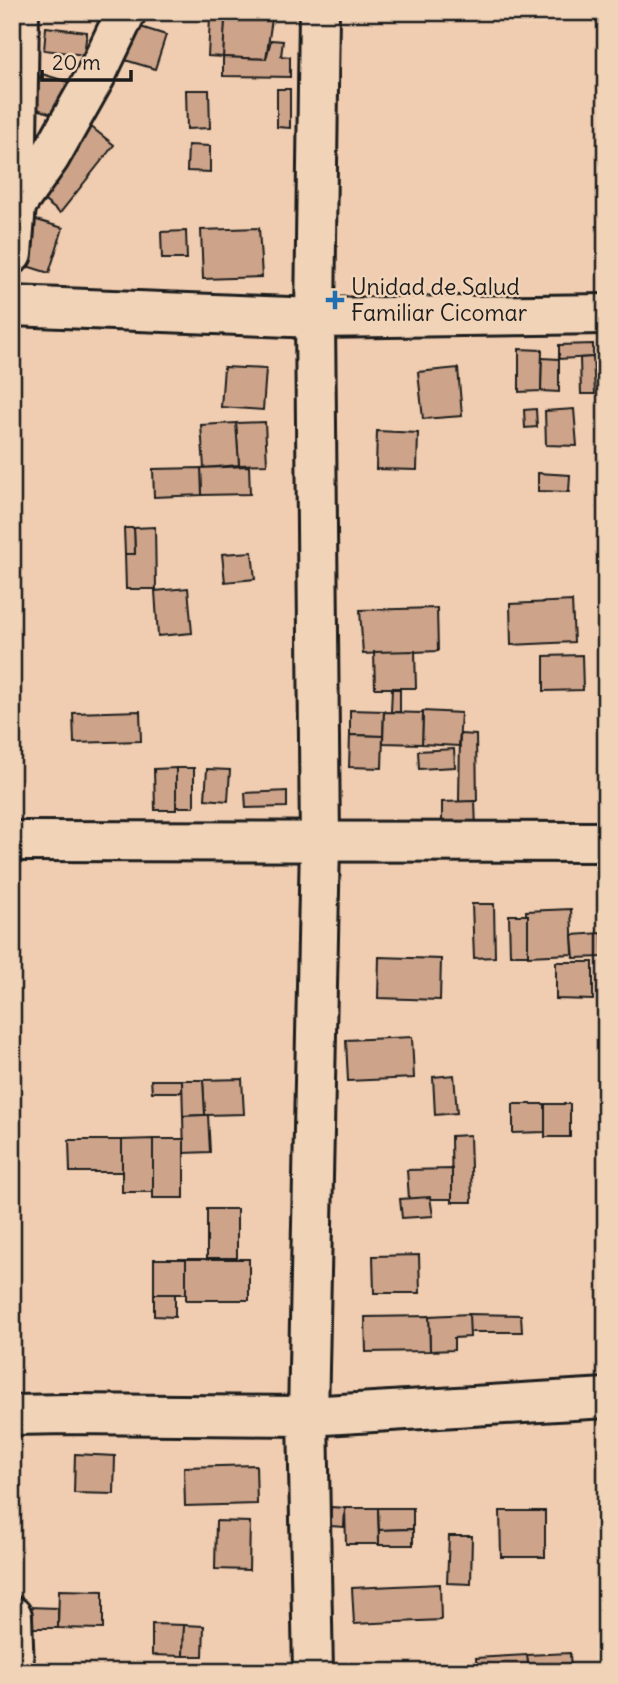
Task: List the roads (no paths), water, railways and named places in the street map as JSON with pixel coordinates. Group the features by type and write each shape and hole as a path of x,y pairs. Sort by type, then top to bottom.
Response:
{"street":[{"path":"12,254 16,205 19,12"},
{"path":"16,205 50,157 95,77 126,12"},
{"path":"313,1672 308,1416 320,843 316,318 319,12"},
{"path":"12,306 316,318 606,314"},
{"path":"12,841 606,842"},
{"path":"12,1415 68,1413 308,1416 606,1398"},
{"path":"12,1616 14,1672"}],"place":[{"name":"Unidad de Salud Familiar Cicomar","path":"335,300"}]}
